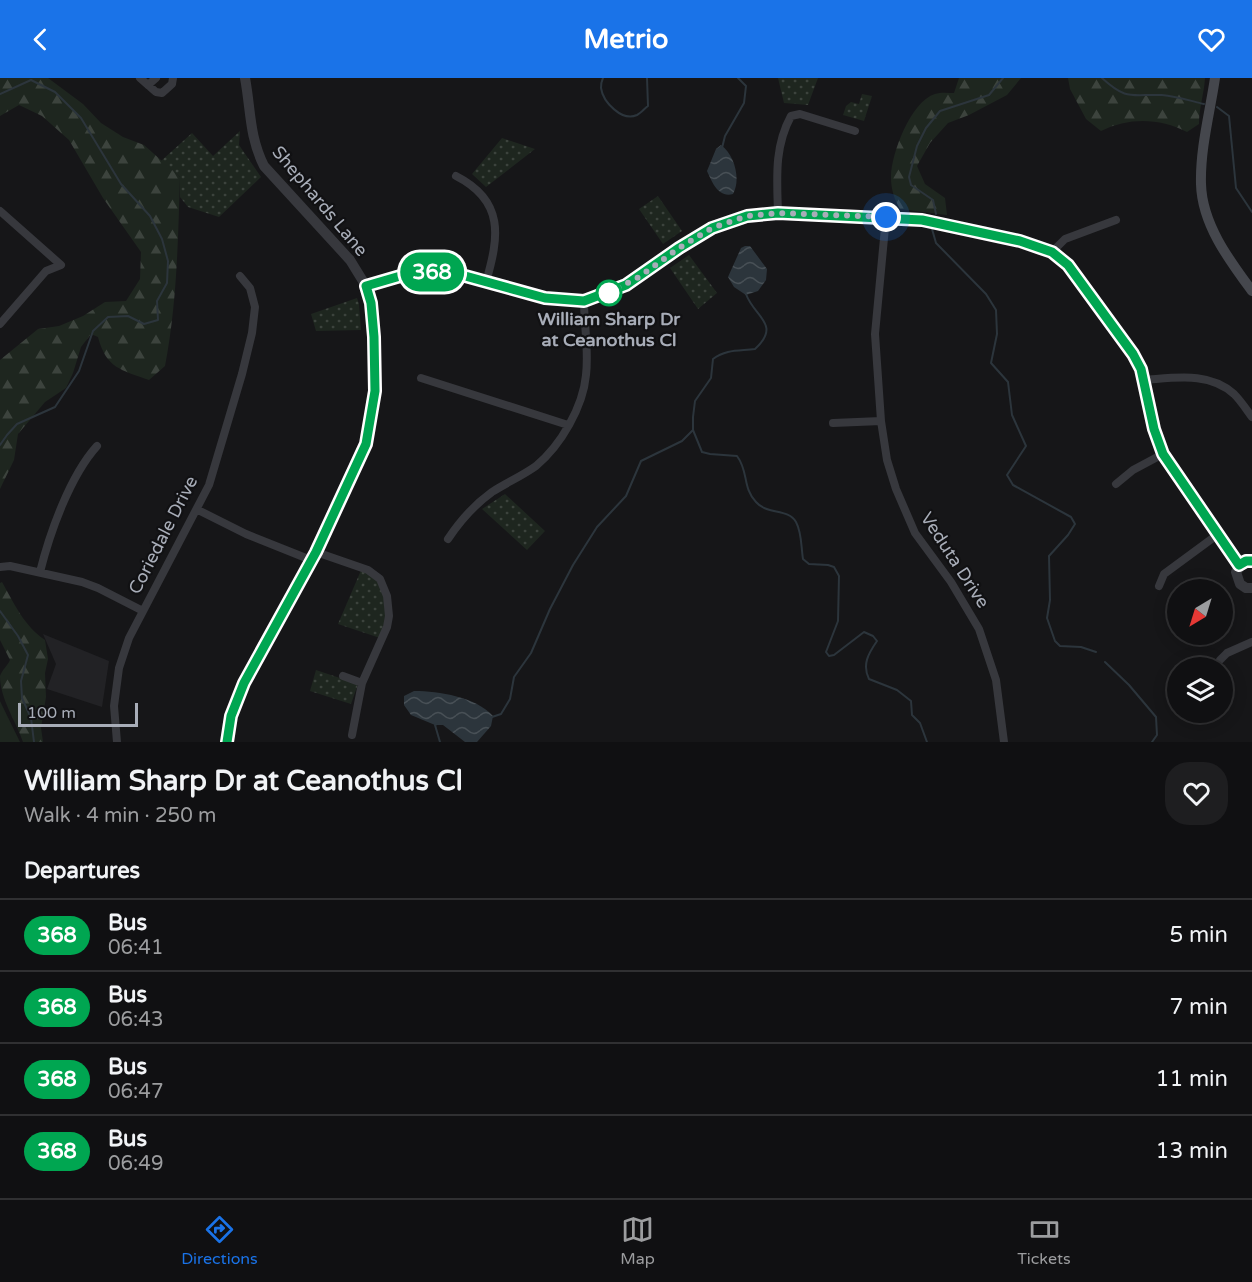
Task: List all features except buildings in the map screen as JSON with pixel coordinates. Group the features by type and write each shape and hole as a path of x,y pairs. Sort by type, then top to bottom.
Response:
{"main road":[{"path":"1215,78 1202,163 1201,186 1207,213 1218,241 1252,291"}],"street":[{"path":"140,78 156,92 162,93 172,84 173,78"},
{"path":"148,85 156,78"},
{"name":"Shephards Lane","path":"227,742 231,716 244,683 314,556 366,444 375,391 374,337 371,303 366,286 350,260 264,166 255,147 250,128 245,78"},
{"path":"778,213 776,164 784,130 791,116 800,114 855,131"},
{"path":"456,176 482,194 495,220 497,236 486,282"},
{"path":"0,211 61,265 46,271 0,324"},
{"path":"366,286 414,272 458,274 545,298 584,301 626,285 712,228 747,216 778,213 922,220 1020,241 1052,252 1075,273 1133,354 1141,369 1154,429 1163,454 1239,565"},
{"name":"Veduta Drive","path":"886,217 874,334 881,421 887,460 915,533 970,611 986,647 996,680 1004,742"},
{"path":"1052,252 1065,239 1116,220"},
{"name":"Coriedale Drive","path":"117,742 114,706 119,668 129,638 198,510 221,450 252,333 255,308 250,288 240,276"},
{"path":"448,539 461,520 477,504 536,466 552,449 568,425 579,402 586,375 584,301"},
{"path":"1143,380 1194,377 1207,379 1222,385 1235,395 1252,417"},
{"path":"422,378 568,425"},
{"path":"833,423 881,421"},
{"path":"40,572 48,541 60,511 86,458 97,446"},
{"path":"1116,484 1132,470 1163,454"},
{"path":"198,510 246,534 314,556 368,570 384,584 389,607 387,627 372,656 362,683 352,735"},
{"path":"1159,586 1164,574 1217,535"},
{"path":"1252,561 1239,565 1236,573 1237,580 1243,586 1252,588"},
{"path":"0,567 10,566 40,572 98,588 143,611"},
{"path":"1224,657 1252,642"},
{"path":"343,676 362,683"}],"shaded area":[{"path":"43,634 109,661 102,707 47,689 56,664"}],"green space":[{"path":"0,78 48,78 83,104 101,123 123,137 144,145 180,177 178,248 165,366 149,380 123,370 110,362 98,337 91,334 81,347 66,388 45,402 18,434 14,460 0,489 0,360 38,329 59,326 83,316 105,302 126,301 140,279 141,252 103,198 69,140 42,116 19,105 0,116"},
{"path":"778,78 818,78 808,105 784,103"},
{"path":"959,78 1021,78 1007,95 948,123 930,143 917,166 925,184 945,198 947,215 900,209 893,194 891,177 894,155 904,130 918,107 926,99 937,93 954,93"},
{"path":"1068,78 1205,78 1199,124 1187,132 1166,124 1133,121 1101,131 1086,119 1070,89"},
{"path":"862,94 872,96 864,121 843,115 846,106 851,102 859,104"},
{"path":"240,131 239,145 261,177 219,217 188,207 180,197 180,177 161,161 192,133 213,156"},
{"path":"502,138 535,149 486,187 472,174"},
{"path":"658,196 682,231 663,244 639,209"},
{"path":"689,255 717,293 698,309 670,268"},
{"path":"357,298 361,330 316,331 311,314"},
{"path":"505,494 545,531 527,550 482,509"},
{"path":"362,568 380,579 387,596 383,639 338,624"},
{"path":"2,582 25,621 45,640 48,659 45,673 46,697 41,728 43,742 23,742 3,693 0,676 10,660 0,640 0,583"},
{"path":"316,670 358,684 351,704 310,691"},
{"path":"0,701 20,742 0,742"}],"water":[{"path":"721,145 733,161 736,175 733,194 728,195 723,194 713,184 707,171 716,149"},
{"path":"750,246 767,269 766,280 758,291 746,295 734,287 728,277 741,248"},
{"path":"414,691 456,696 477,704 493,716 491,726 477,742 465,742 443,725 435,725 411,715 404,705 404,696"}],"waterway":[{"path":"603,78 601,88 605,99 609,105 625,116 638,114 648,106 647,78"},
{"path":"722,148 725,136 744,103 746,86 738,78"},
{"path":"936,214 933,200 911,185 909,177 917,146 926,128 940,111 989,95 1003,78"},
{"path":"1102,78 1118,90 1130,95 1178,97 1204,104"},
{"path":"0,94 31,80 55,92 81,118 121,184 150,216 162,239 168,261 167,283 157,301 158,320 144,324 128,316 108,317 93,331 79,371 55,407 17,424 0,445"},
{"path":"1217,107 1229,116 1236,188 1252,212"},
{"path":"932,229 936,243 986,294 996,310 997,334 991,363 1008,382 1012,415 1026,446 1007,475 1013,485 1071,517 1075,524 1049,556 1050,600 1047,618 1055,641 1060,646 1081,647 1096,652"},
{"path":"746,294 764,321 766,333 755,349 728,352 713,359 711,378 695,401 693,430 702,452 737,456 741,462 749,491 756,502 766,509 788,515 796,522 803,559 809,564 834,567 839,576 838,621 826,652 829,656 834,655 864,632 873,636 877,641 867,660 866,669 869,679 897,690 911,701 912,715 920,723 927,742"},
{"path":"492,717 501,714 510,699 514,677 531,653 550,609 573,565 597,527 626,496 641,461 682,441 693,430"},
{"path":"0,611 28,655 21,681 22,698 31,718 34,742"},
{"path":"1105,662 1129,685 1156,717 1157,735 1152,742"},
{"path":"437,724 435,725 440,742"}],"bus line":[{"name":"368","path":"227,742 231,716 244,683 333,519 366,444 375,391 374,337 371,303 366,286 414,272 458,274 545,298 584,301 626,285 712,228 747,216 778,213 922,220 1020,241 1052,252 1068,265 1081,281 1133,354 1141,369 1154,429 1169,465 1239,565 1252,561"}],"place":[{"name":"William Sharp Dr at Ceanothus Cl","path":"609,293"}],"route":[{"path":"609,293 639,277 694,238 712,228 747,216 778,213 886,217"}]}
